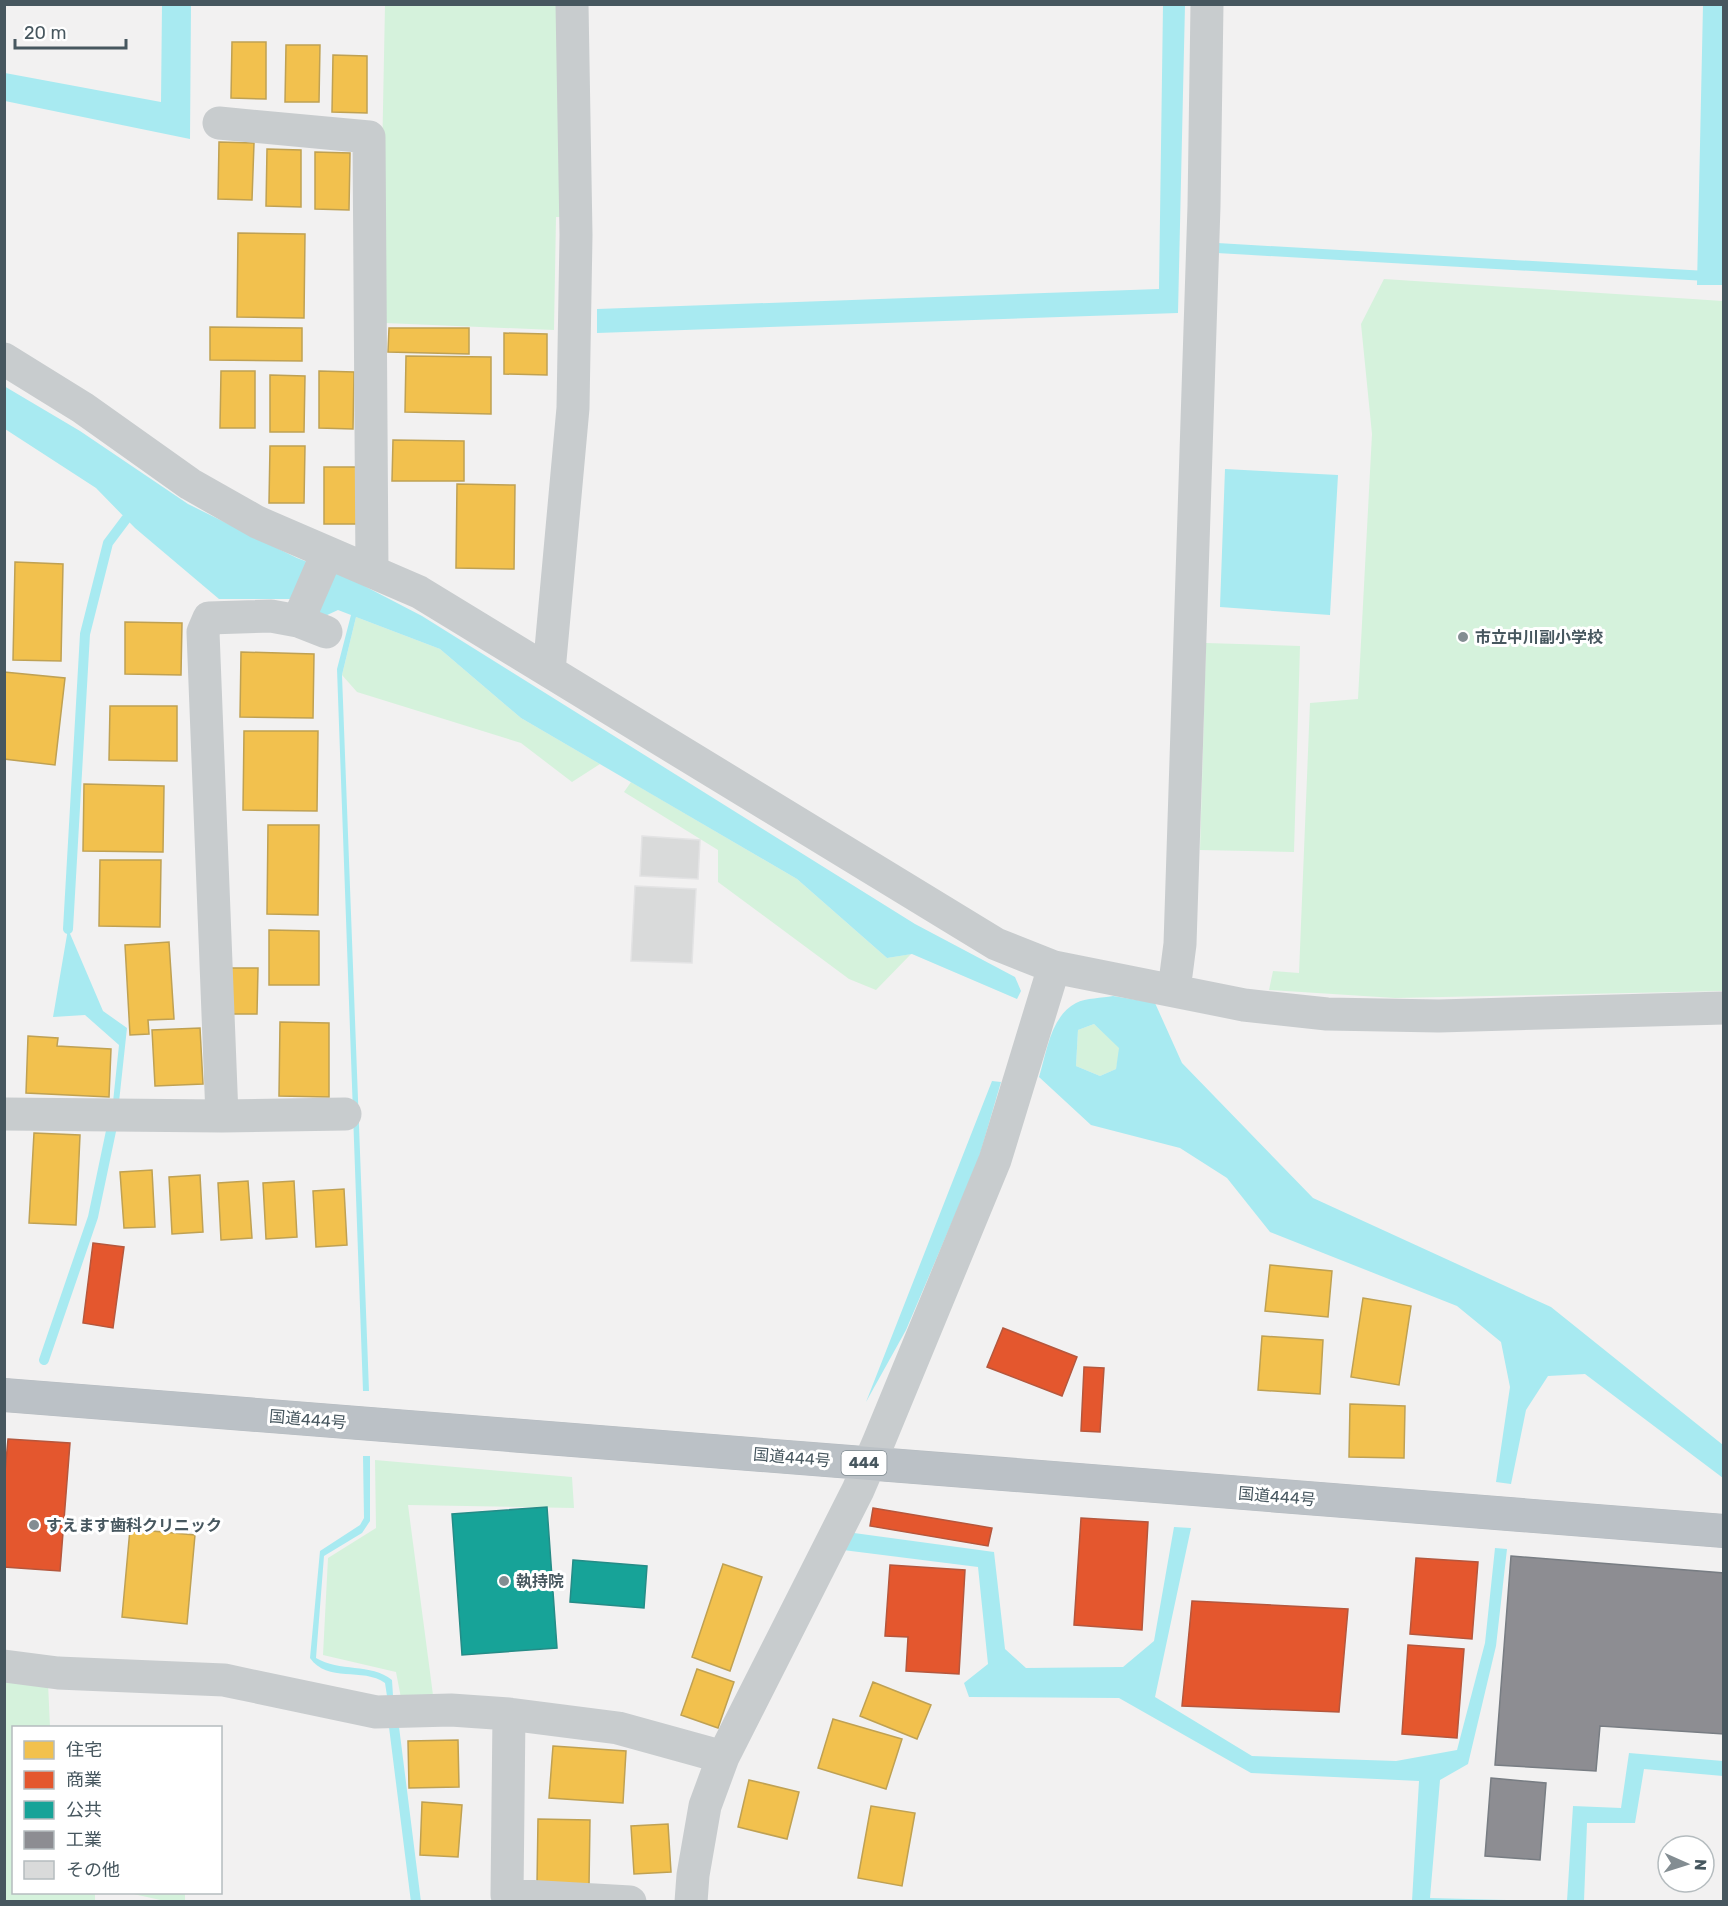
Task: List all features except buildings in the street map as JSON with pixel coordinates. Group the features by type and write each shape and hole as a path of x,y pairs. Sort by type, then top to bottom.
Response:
{"highway":[{"name":"国道444号","path":"4,1395 1724,1531"}],"street":[{"path":"549,670 573,408 576,236 572,4"},
{"path":"1174,990 1181,920 1204,206 1207,4"},
{"path":"219,123 369,136 372,571"},
{"path":"4,359 83,408 189,484 256,522 419,592 996,944 1054,967 1244,1005 1327,1014 1439,1016 1724,1008"},
{"path":"222,1116 203,632 209,618 271,616 312,626 327,554"},
{"path":"691,1902 693,1875 705,1806 723,1757 870,1463 995,1160 1054,967"},
{"path":"4,1114 222,1116 345,1114"},
{"path":"4,1666 58,1673 224,1680 376,1712 451,1710 509,1714 618,1728 723,1757"},
{"path":"509,1714 507,1895 630,1902"}],"green space":[{"path":"385,5 563,5 565,217 556,217 554,330 385,323 381,210"},
{"name":"市立中川副小学校","path":"1384,279 1723,301 1723,991 1395,998 1269,990 1273,971 1299,973 1310,703 1358,699 1372,434 1361,324"},
{"path":"356,617 440,649 521,718 600,764 572,782 521,743 357,692 342,675"},
{"path":"1206,643 1300,646 1294,852 1200,850"},
{"path":"631,782 797,879 887,958 911,954 876,990 849,979 718,882 718,850 624,792"},
{"path":"1094,1024 1120,1048 1116,1069 1100,1076 1076,1066 1078,1030"},
{"path":"375,1460 572,1477 574,1508 408,1505 433,1695 401,1698 396,1672 323,1655 328,1558 376,1528"},
{"path":"5,1676 48,1683 50,1726 12,1726 12,1894 95,1894 95,1901 5,1902"},
{"path":"134,1894 185,1894 185,1901 165,1901"}],"water":[{"path":"162,5 191,5 190,139 5,101 5,73 161,102"},
{"path":"1163,5 1185,5 1178,313 597,333 597,309 1159,289"},
{"path":"1703,5 1723,5 1723,285 1697,285"},
{"path":"4,386 80,431 188,504 297,558 347,577 422,616 915,924 1015,977 1021,991 1017,999 912,954 887,958 797,879 521,718 440,649 356,617 342,675 369,1391 363,1391 337,669 351,615 338,610 325,616 290,599 219,599 135,528 96,488 5,429"},
{"path":"1225,469 1338,475 1330,615 1220,607"},
{"path":"68,929 103,1011 127,1028 119,1102 113,1102 119,1045 85,1015 53,1017"},
{"path":"1113,996 1155,1003 1182,1063 1313,1198 1551,1307 1723,1445 1723,1478 1585,1374 1548,1376 1526,1410 1511,1484 1496,1482 1510,1387 1501,1342 1457,1306 1270,1232 1227,1178 1180,1148 1091,1125 1039,1077 1055,1026 1067,1009 1080,1001","holes":["1094,1024 1119,1048 1116,1069 1100,1076 1076,1066 1078,1030"]},
{"path":"992,1081 1001,1082 978,1161 906,1330 866,1402"},
{"path":"363,1456 370,1456 370,1521 362,1533 324,1556 316,1658 335,1665 365,1669 384,1675 392,1680 393,1696 387,1696 385,1683 376,1678 335,1673 317,1666 310,1658 320,1551 360,1525 364,1518"},
{"path":"1174,1527 1191,1528 1155,1697 1252,1756 1396,1761 1457,1750 1485,1643 1495,1548 1507,1549 1496,1646 1468,1764 1440,1780 1430,1898 1549,1901 1412,1901 1419,1781 1251,1773 1119,1698 969,1697 964,1683 988,1664 978,1567 843,1550 854,1533 994,1552 1005,1649 1026,1668 1123,1667 1154,1641"},
{"path":"1629,1753 1723,1761 1723,1776 1644,1769 1635,1823 1587,1823 1584,1901 1567,1901 1573,1806 1621,1808"}],"waterway":[{"path":"1217,248 1724,277"},
{"path":"68,929 85,634 108,543 126,519"},
{"path":"44,1360 93,1217 111,1131"},
{"path":"394,1727 416,1902"}],"place":[{"name":"市立中川副小学校","path":"1463,637"},
{"name":"すえます歯科クリニック","path":"34,1525"},
{"name":"執持院","path":"504,1581"}]}
